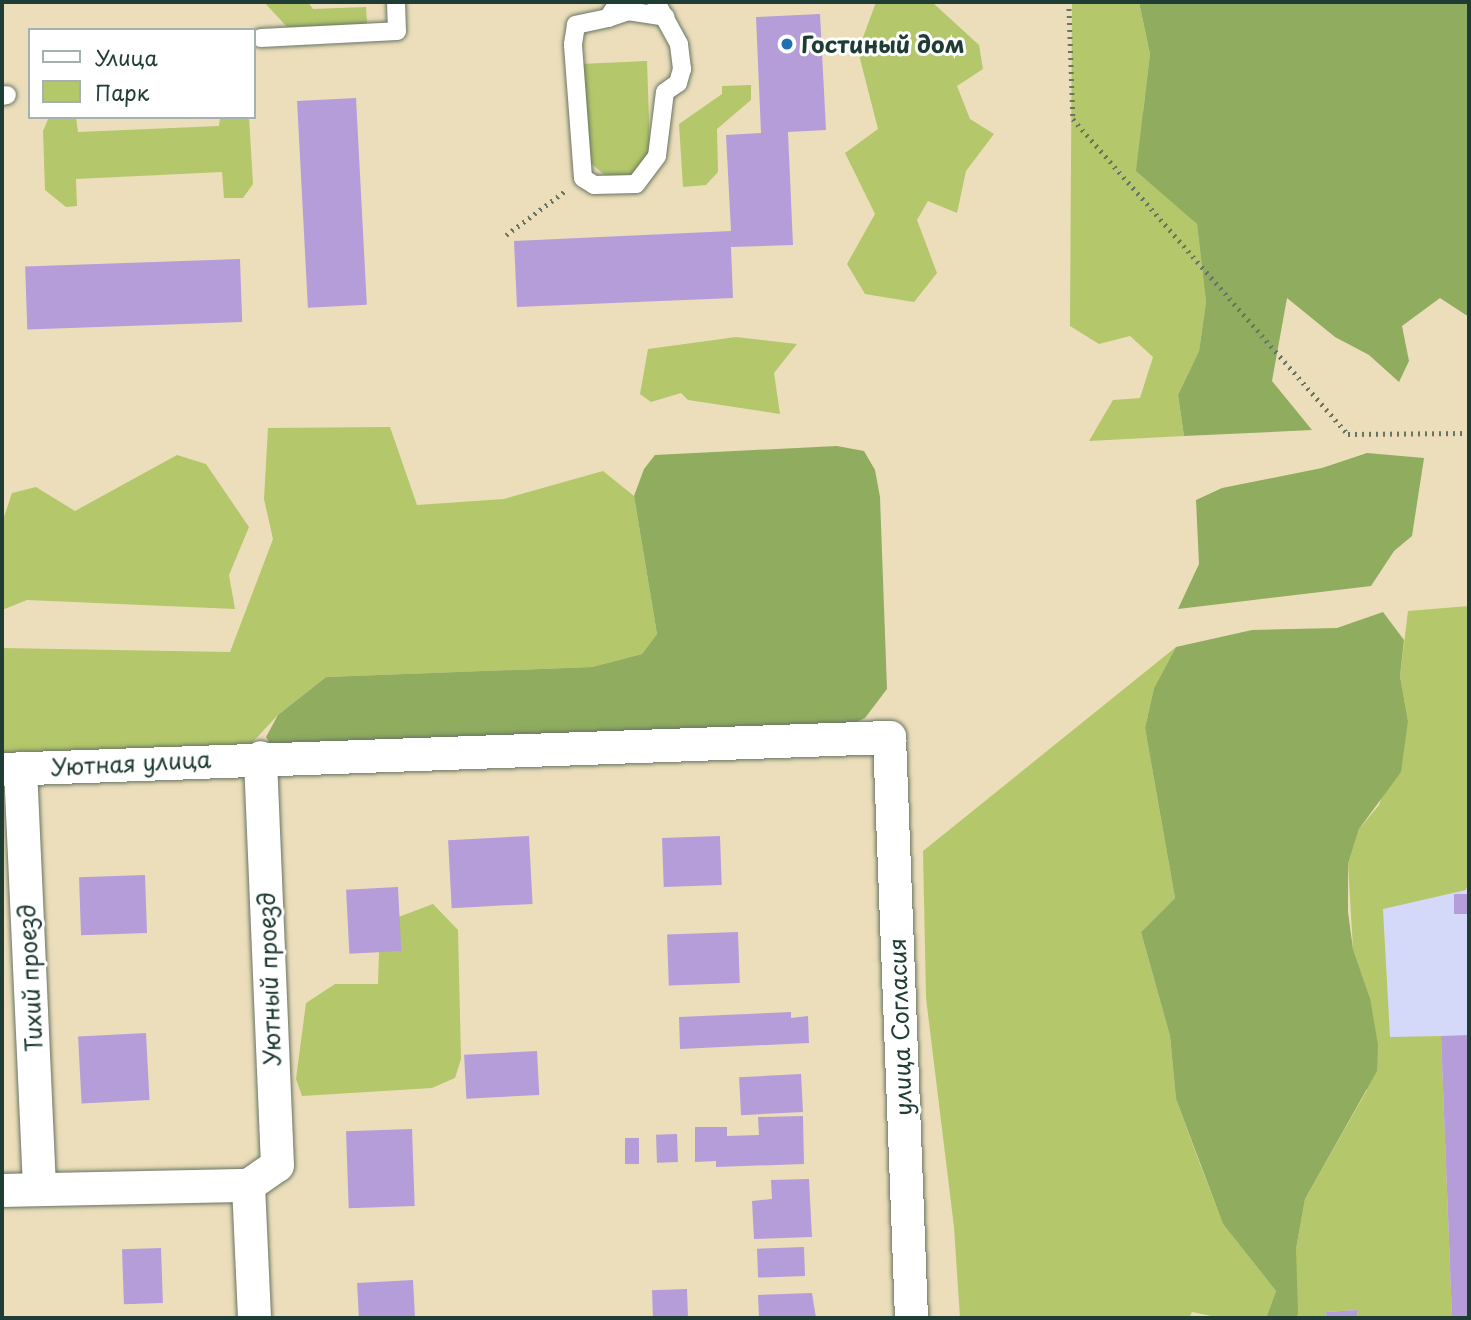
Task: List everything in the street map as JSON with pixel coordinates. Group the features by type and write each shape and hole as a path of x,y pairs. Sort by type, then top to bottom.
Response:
{"street":[{"name":"Уютная улица","path":"11,768 260,757 888,737"},
{"name":"улица Согласия","path":"888,737 911,1318"},
{"name":"Уютный проезд","path":"248,1185 277,1165 260,757"},
{"name":"Тихий проезд","path":"11,768 39,1188"},
{"path":"2,1190 248,1185 254,1318"}],"lane":[{"path":"261,38 397,31 396,2"},
{"path":"607,18 620,2"},
{"path":"656,2 666,17 679,44 682,69 678,83 665,92 652,169 636,184 594,185 583,178 573,45 576,25 647,11 666,17"}],"path":[{"path":"1069,2 1073,119 1348,434 1469,433"},
{"path":"506,235 583,178"}],"shaded area":[{"path":"1469,879 1469,1035 1390,1038 1383,908 1466,890"}],"green space":[{"path":"264,2 308,2 313,9 366,7 367,24 287,27"},
{"path":"876,2 932,2 979,45 983,69 957,86 970,119 994,134 966,171 957,213 928,201 917,220 937,273 914,302 865,294 847,264 875,214 845,153 878,129 858,51"},
{"path":"1072,2 1139,2 1150,54 1143,112 1180,207 1197,224 1206,302 1199,351 1178,395 1184,436 1089,441 1113,400 1140,398 1153,357 1130,336 1099,344 1070,326"},
{"path":"1139,2 1469,2 1469,317 1440,298 1402,326 1409,361 1399,382 1369,355 1335,337 1287,298 1272,381 1312,430 1184,436 1178,395 1199,351 1206,302 1197,224 1136,171 1150,54"},
{"path":"647,61 650,150 646,164 628,178 606,176 588,161 580,64"},
{"path":"751,85 751,100 717,129 718,172 706,185 683,187 679,124 722,94 722,86"},
{"path":"48,119 76,119 78,132 219,126 220,119 249,119 253,184 243,198 224,198 222,172 76,179 77,206 66,207 45,190 43,131"},
{"path":"736,337 797,344 774,373 780,414 688,400 681,393 651,402 640,394 648,349"},
{"path":"390,427 417,505 504,499 603,471 634,496 657,634 642,654 592,667 326,677 278,715 246,749 2,758 2,648 230,652 273,539 264,499 268,428"},
{"path":"837,446 864,451 875,470 880,497 887,689 865,718 839,730 285,769 266,737 278,715 326,677 592,667 642,654 657,634 634,496 644,469 655,455"},
{"path":"1367,453 1424,458 1412,536 1394,551 1371,586 1178,609 1199,564 1196,500 1222,488 1322,468"},
{"path":"177,455 206,464 249,527 229,575 235,609 27,600 2,610 2,523 12,493 36,487 75,511"},
{"path":"1469,606 1469,879 1466,890 1383,909 1390,1037 1441,1036 1452,1318 1358,1318 1357,1310 1326,1312 1327,1318 1296,1318 1296,1249 1305,1199 1367,1090 1370,998 1353,949 1348,864 1359,829 1379,805 1408,721 1400,676 1408,611"},
{"path":"1383,612 1404,640 1400,676 1408,721 1401,772 1359,829 1348,864 1348,912 1353,949 1370,998 1378,1045 1377,1071 1305,1199 1296,1249 1296,1318 1266,1318 1276,1291 1223,1224 1176,1099 1170,1036 1141,932 1175,898 1145,728 1154,688 1176,647 1252,630 1337,628"},
{"path":"1176,647 1154,688 1145,728 1175,898 1141,932 1170,1036 1176,1099 1198,1159 1223,1224 1276,1291 1266,1318 1221,1318 1192,1312 1189,1318 960,1318 954,1227 926,998 923,851"},
{"path":"433,904 458,930 461,1059 455,1078 432,1088 302,1096 296,1079 306,1003 335,984 378,984 380,924"}],"building":[{"path":"820,14 826,130 788,132 793,245 731,247 733,298 517,307 514,241 731,231 726,135 761,133 756,17"},
{"path":"356,98 367,305 308,308 297,101"},
{"path":"240,259 242,322 27,329 25,267"},
{"path":"529,836 533,904 452,908 448,840"},
{"path":"720,836 722,885 664,887 662,838"},
{"path":"145,875 147,933 81,935 79,877"},
{"path":"398,887 401,951 349,954 346,890"},
{"path":"1454,894 1469,894 1469,914 1454,914"},
{"path":"738,932 740,983 669,985 667,934"},
{"path":"791,1012 791,1018 808,1016 809,1043 680,1049 679,1017"},
{"path":"146,1033 150,1100 82,1103 78,1037"},
{"path":"1469,1035 1469,1318 1452,1318 1441,1036"},
{"path":"537,1051 539,1095 466,1099 464,1055"},
{"path":"801,1074 803,1112 741,1115 739,1077"},
{"path":"803,1116 804,1164 716,1167 716,1161 695,1162 695,1127 727,1127 727,1136 759,1135 758,1117"},
{"path":"412,1129 415,1206 349,1208 346,1131"},
{"path":"677,1134 678,1162 657,1163 656,1135"},
{"path":"625,1138 639,1138 639,1164 625,1164"},
{"path":"809,1179 812,1237 754,1239 752,1201 772,1199 771,1180"},
{"path":"804,1247 805,1276 758,1278 757,1249"},
{"path":"161,1248 163,1303 124,1304 122,1249"},
{"path":"413,1280 415,1318 359,1318 357,1283"},
{"path":"687,1289 688,1318 653,1318 652,1290"},
{"path":"812,1293 816,1318 759,1318 758,1295"},
{"path":"1357,1310 1358,1318 1327,1318 1326,1312"}],"place":[{"name":"Гостиный дом","path":"787,44"}]}
